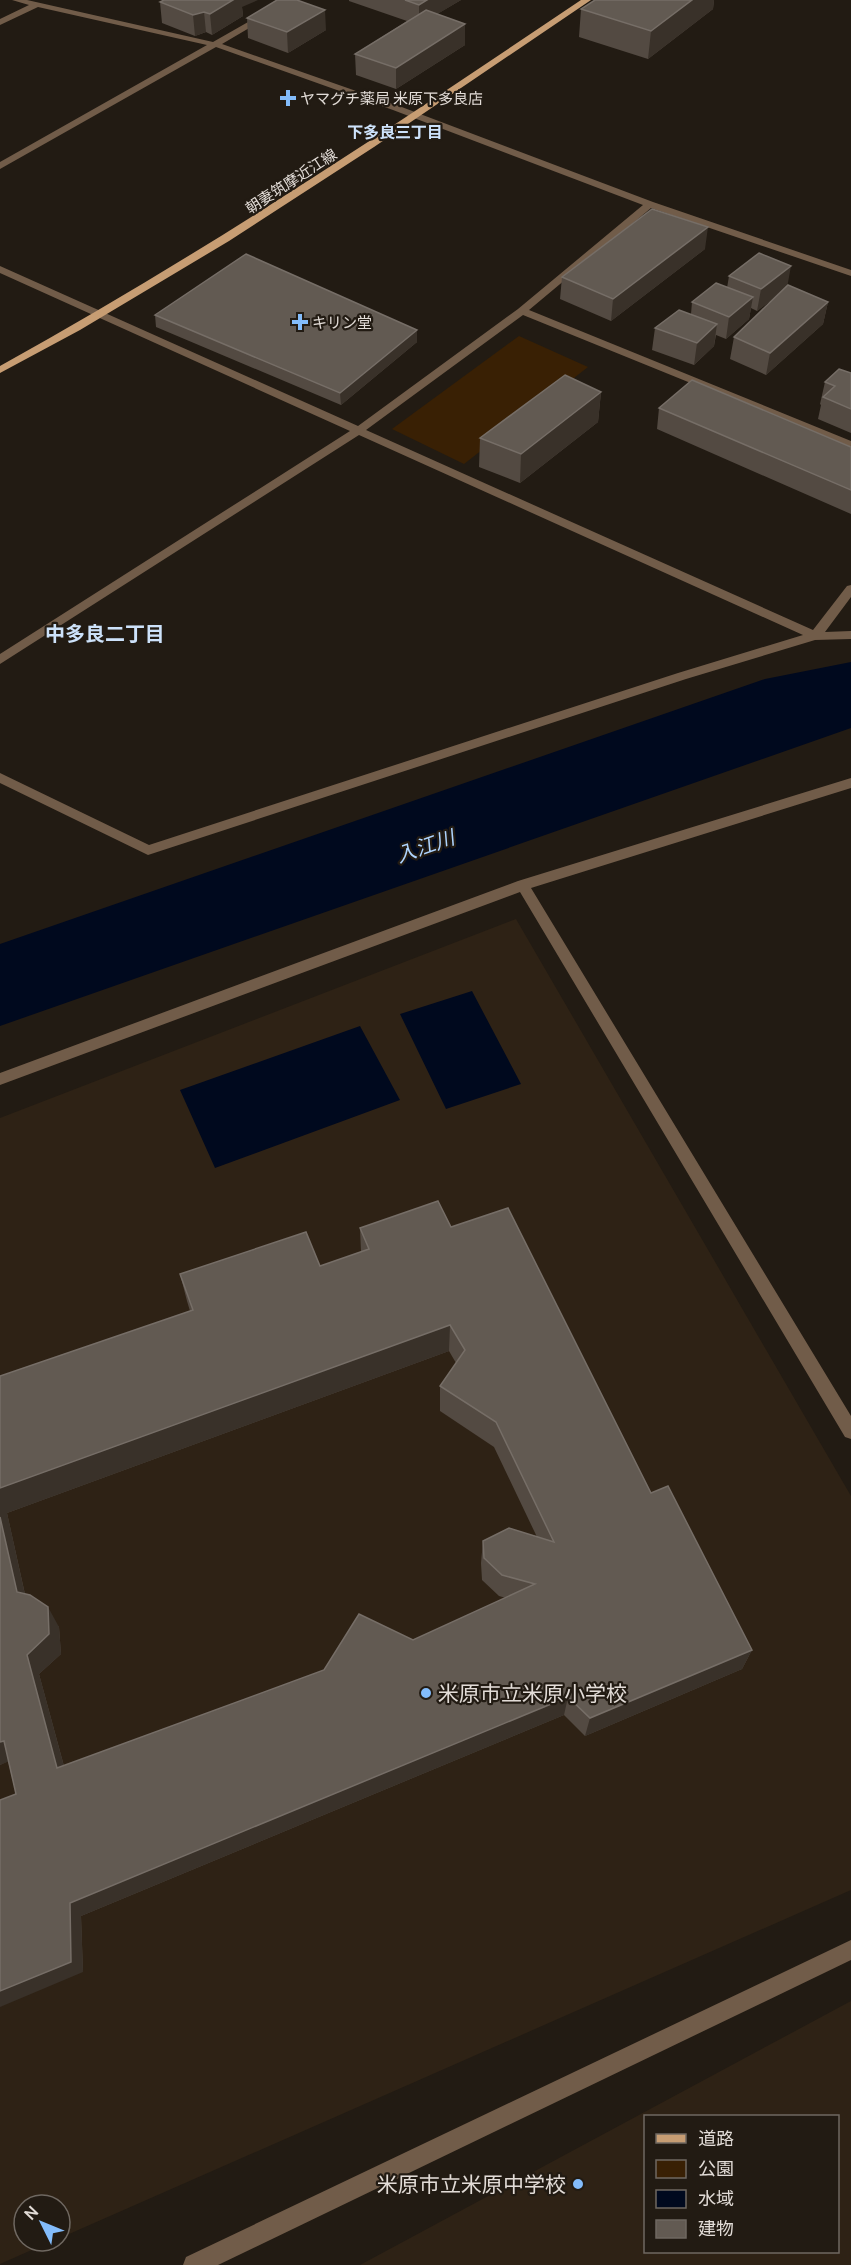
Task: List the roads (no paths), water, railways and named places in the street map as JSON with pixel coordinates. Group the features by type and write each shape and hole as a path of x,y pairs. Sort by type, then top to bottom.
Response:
{"main road":[{"name":"朝妻筑摩近江線","path":"0,370 102,316 259,221 587,0"}],"street":[{"path":"16,0 217,45 417,116 650,204 851,273"},
{"path":"0,166 293,0"},
{"path":"0,22 35,6"},
{"path":"0,660 359,430 522,311 650,204"},
{"path":"0,269 815,636"},
{"path":"522,311 851,445"},
{"path":"815,636 851,590"},
{"path":"0,778 148,850 434,755 815,636 851,635"},
{"path":"0,1079 523,885 851,783"},
{"path":"523,885 851,1431"},
{"path":"194,2265 851,1950"}],"water":[{"name":"入江川","path":"851,662 851,728 0,1026 0,944 765,679"},
{"path":"472,991 521,1084 446,1109 400,1014"},
{"path":"360,1026 400,1100 215,1168 180,1090"}],"place":[{"name":"ヤマグチ薬局 米原下多良店","path":"288,98"},
{"name":"キリン堂","path":"300,322"},
{"name":"米原市立米原小学校","path":"426,1693"},
{"name":"米原市立米原中学校","path":"578,2184"}],"district":[{"name":"下多良三丁目","path":"395,132"},
{"name":"中多良二丁目","path":"105,633"}]}
